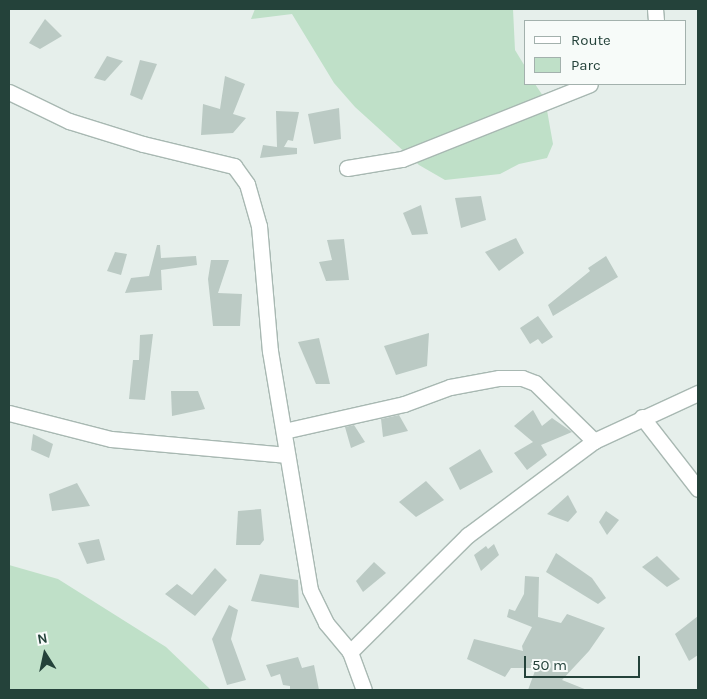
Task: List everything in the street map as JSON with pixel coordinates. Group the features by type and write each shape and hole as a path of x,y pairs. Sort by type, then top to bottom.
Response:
{"street":[{"path":"347,168 402,159 587,85"},
{"path":"9,92 69,121 143,144 234,166 247,184 259,226 270,351 310,590 326,624 350,652 364,690"},
{"path":"284,431 404,404 450,387 499,378 522,378 536,383 594,441"},
{"path":"350,652 468,534 594,441 642,416 698,393"},
{"path":"9,413 112,439 287,455"},
{"path":"642,416 698,489"}],"green space":[{"path":"255,9 513,9 515,50 524,65 524,85 536,85 545,99 553,144 547,158 519,164 500,174 445,180 419,165 355,107 334,83 292,14 251,19"},
{"path":"9,565 58,579 166,647 211,690 9,690"}],"building":[{"path":"45,19 62,36 40,49 29,43"},
{"path":"107,56 123,61 105,81 94,78"},
{"path":"140,60 157,64 142,100 130,95"},
{"path":"225,76 245,84 233,114 246,118 233,133 201,135 203,104 220,109"},
{"path":"339,108 341,139 314,144 308,114"},
{"path":"276,111 299,112 293,141 288,140 284,147 297,148 297,154 260,158 263,145 277,147"},
{"path":"481,196 486,220 461,228 455,198"},
{"path":"421,205 428,234 412,235 403,213"},
{"path":"516,238 524,253 499,271 485,252"},
{"path":"344,239 349,280 326,281 319,262 332,260 327,240"},
{"path":"157,245 160,245 161,258 196,256 197,265 161,270 162,290 125,293 131,278 149,276"},
{"path":"115,252 127,254 121,275 107,271"},
{"path":"606,256 618,277 553,316 548,305 590,271 588,268"},
{"path":"211,260 229,260 218,293 242,294 240,326 213,326 208,279"},
{"path":"538,316 553,337 542,344 538,339 530,344 520,328"},
{"path":"429,333 427,366 396,375 384,346"},
{"path":"153,334 145,400 129,399 133,360 139,360 140,335"},
{"path":"319,338 330,384 316,384 298,342"},
{"path":"171,391 198,391 205,409 172,416"},
{"path":"533,410 542,426 552,418 572,432 541,445 547,455 527,470 514,453 533,442 514,426"},
{"path":"399,415 408,431 383,437 381,419"},
{"path":"354,425 365,442 351,448 345,427"},
{"path":"33,434 53,444 49,458 31,450"},
{"path":"480,449 493,472 460,490 449,468"},
{"path":"426,481 444,500 416,517 399,502"},
{"path":"77,483 90,506 52,511 49,494"},
{"path":"568,495 577,512 568,522 547,514"},
{"path":"261,509 264,540 260,545 236,545 238,511"},
{"path":"606,511 619,520 607,535 599,522"},
{"path":"99,539 105,560 87,564 78,543"},
{"path":"494,544 499,555 481,571 474,555 486,546 488,549"},
{"path":"556,553 592,578 606,598 598,604 546,572"},
{"path":"657,556 680,579 667,587 642,567"},
{"path":"374,562 386,573 363,592 356,581"},
{"path":"215,568 227,580 195,616 165,594 177,584 192,595"},
{"path":"260,574 298,580 299,608 251,601"},
{"path":"525,576 539,577 538,617 561,623 567,614 605,628 589,651 562,680 587,690 528,690 536,668 511,668 505,677 467,659 474,639 523,651 522,646 532,627 507,617 509,609 515,611 524,594"},
{"path":"229,605 238,610 231,639 246,680 227,685 212,639"},
{"path":"698,616 698,655 689,661 675,634"},
{"path":"298,657 302,668 314,665 319,690 290,690 290,686 283,685 280,674 271,677 266,665"}]}
